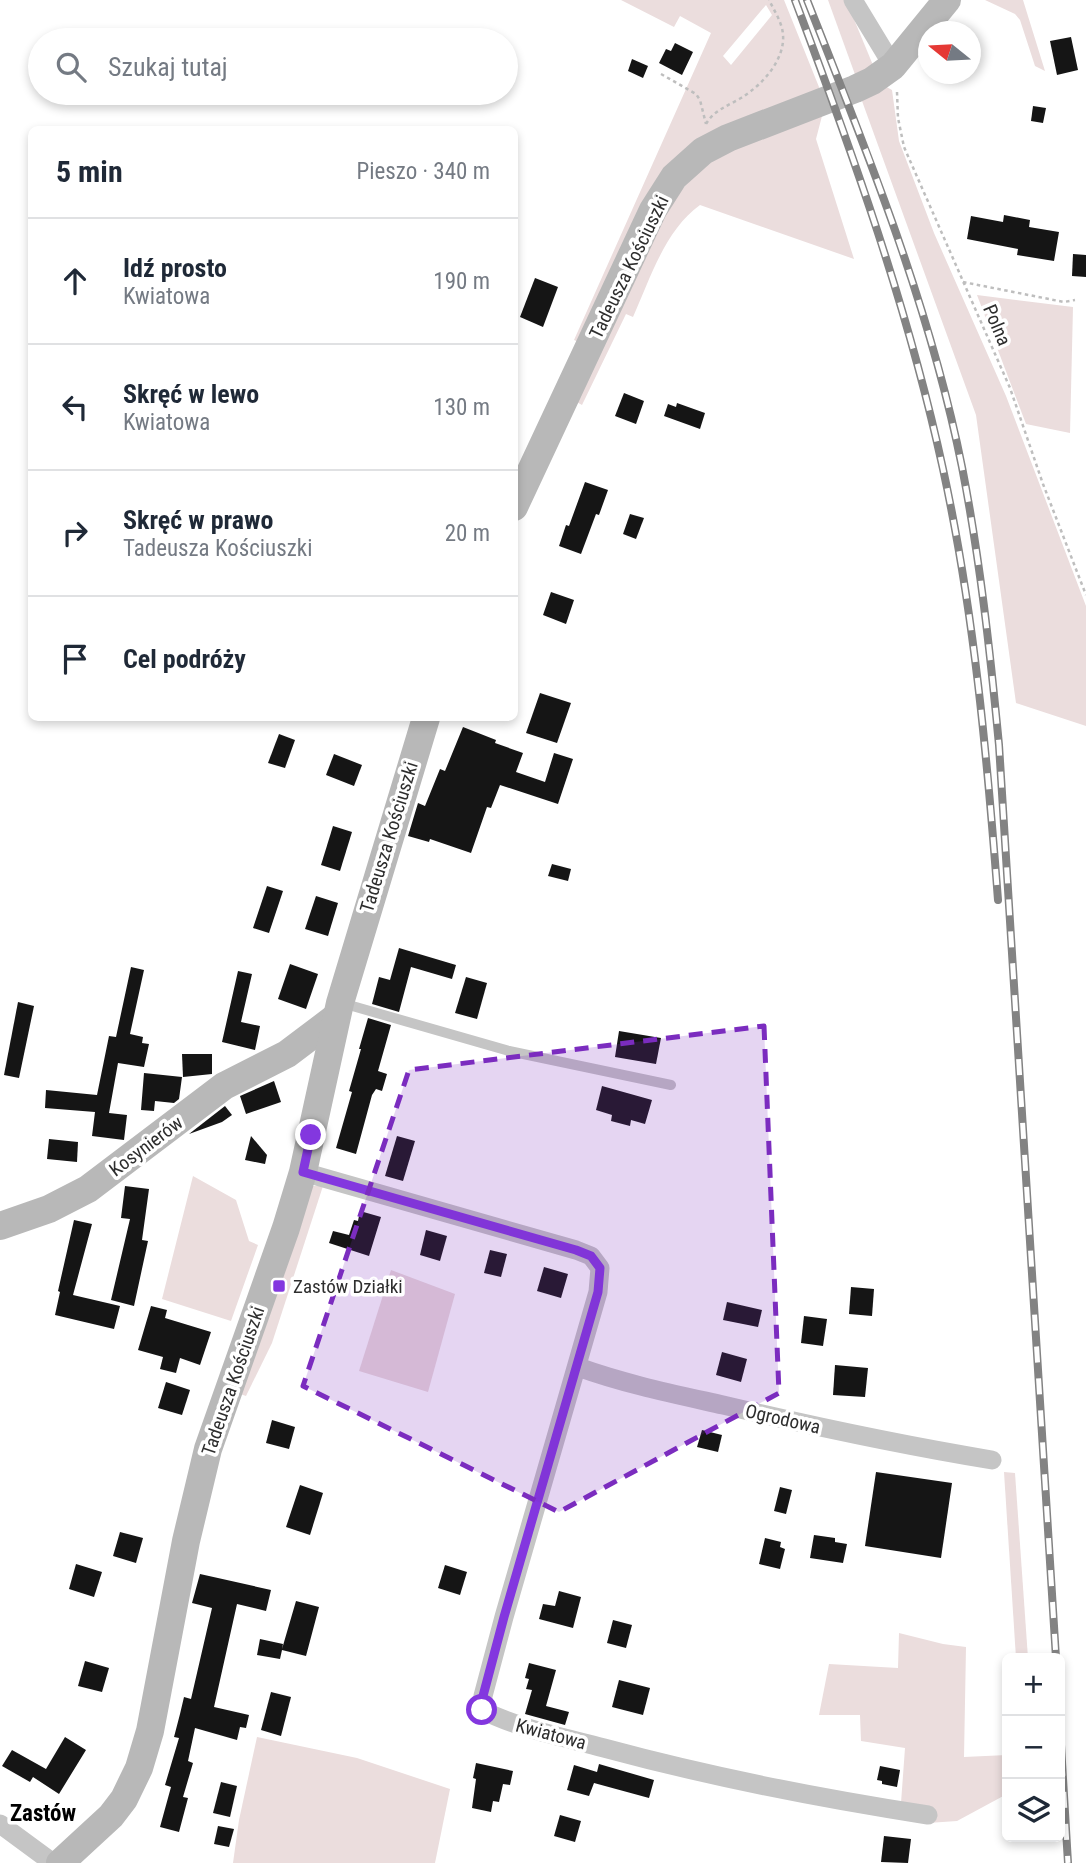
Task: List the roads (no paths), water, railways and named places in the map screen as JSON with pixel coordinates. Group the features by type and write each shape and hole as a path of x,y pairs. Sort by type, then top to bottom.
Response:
{"street":[{"path":"853,0 894,66"},
{"name":"Tadeusza Kościuszki","path":"518,499 653,210 674,177 703,151 719,142 872,81 894,66 947,0"},
{"name":"Tadeusza Kościuszki","path":"60,1863 111,1816 124,1799 139,1768 150,1731 186,1541 208,1450 269,1281 303,1172 338,1010 425,721"},
{"name":"Kosynierów","path":"0,1226 49,1209 88,1189 224,1087 287,1054 338,1010"},
{"path":"287,1054 324,1073"},
{"name":"Kwiatowa","path":"303,1172 591,1256 600,1268 600,1280 578,1367 563,1409 504,1617 483,1696 482,1710 508,1723 719,1777 818,1798 928,1815"},
{"name":"Ogrodowa","path":"578,1367 609,1379 803,1424 992,1460"},
{"path":"0,1824 53,1863"}],"lane":[{"path":"338,1010 509,1051 671,1085"}],"railway":[{"path":"795,0 878,232 913,349 943,469 971,630 984,738 998,900"},
{"path":"807,0 874,172 915,289 949,407 974,536 999,745 1056,1653"},
{"path":"1063,1779 1068,1863"}],"place":[{"name":"Zastów Działki","path":"279,1286"}],"district":[{"name":"Zastów","path":"43,1813"}]}
